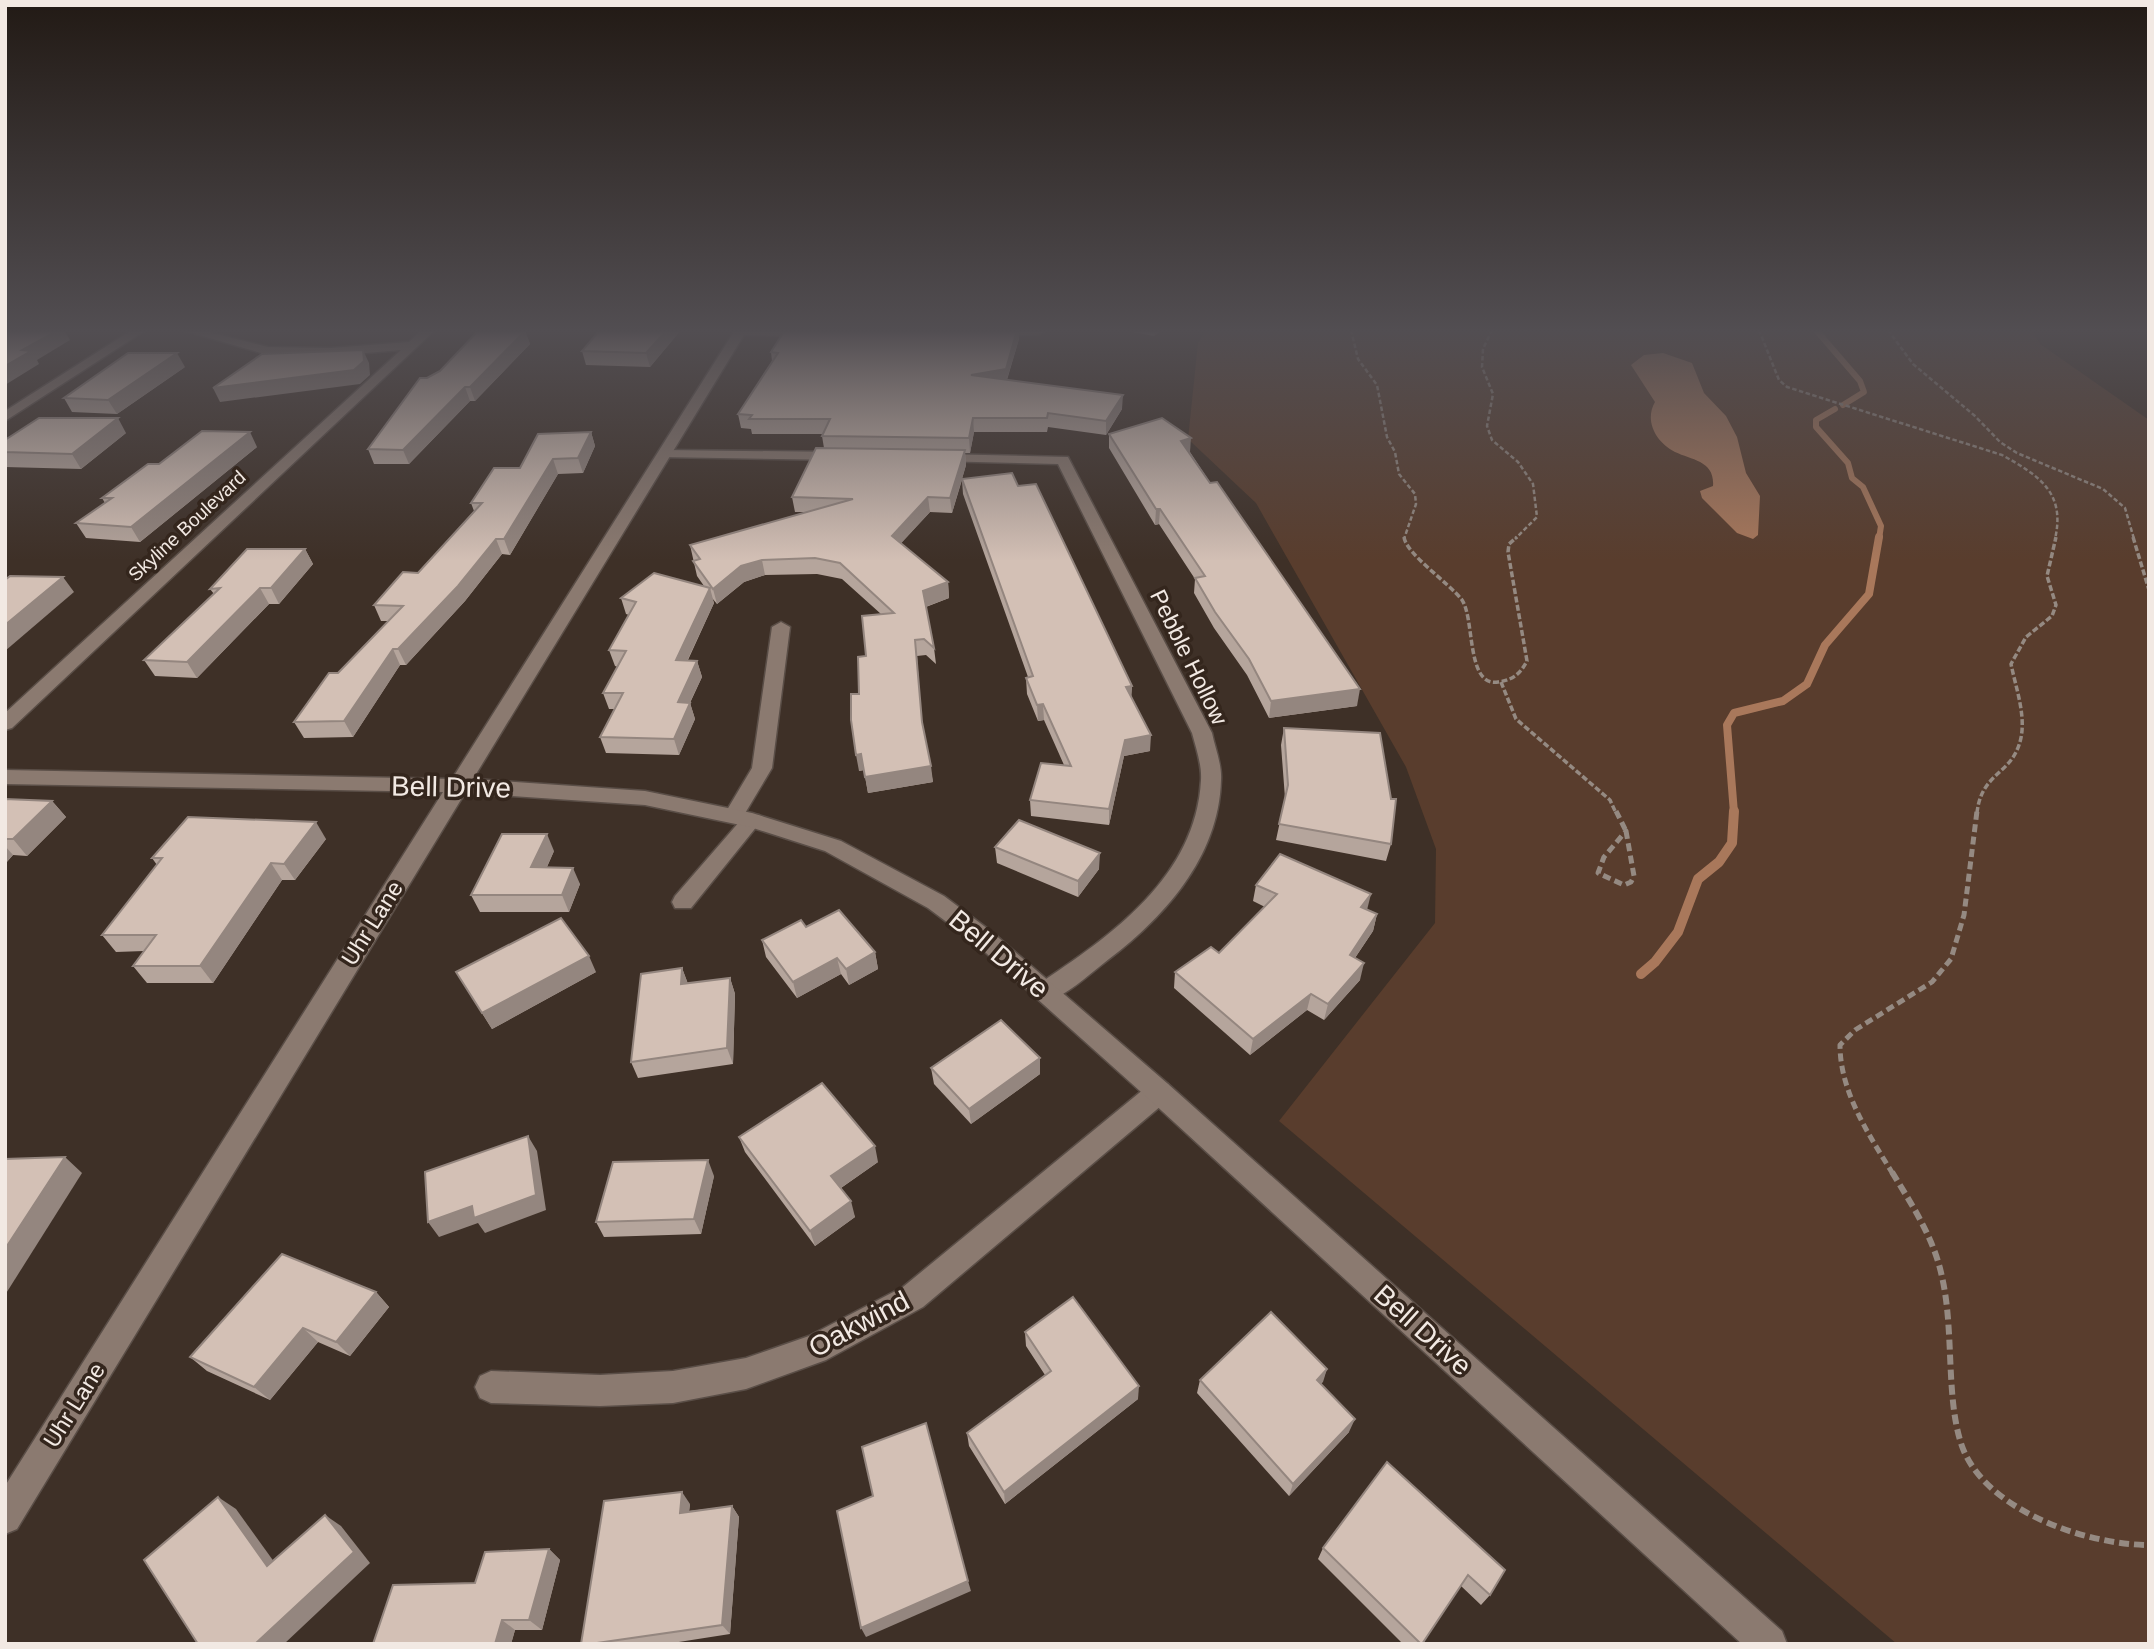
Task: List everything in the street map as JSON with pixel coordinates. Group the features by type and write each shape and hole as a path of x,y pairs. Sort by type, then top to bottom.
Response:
{"street":[{"path":"5,417 21,407"},
{"name":"Skyline Boulevard","path":"5,724 345,407"},
{"name":"Uhr Lane","path":"5,1517 694,407"},
{"path":"665,454 857,457"},
{"name":"Pebble Hollow","path":"926,458 1063,460 1202,733 1212,780 1204,825 1194,848 1169,888 1131,930 1099,957 1046,992"},
{"path":"684,902 743,818 762,768 782,627"},
{"name":"Bell Drive","path":"5,777 511,787 645,798 743,818 833,846 936,902 1046,992 1769,1644"},
{"name":"Oakwind","path":"491,1387 638,1390 735,1377 828,1345 873,1323 913,1297 1159,1092"}],"path":[{"path":"1381,407 1399,474 1415,494 1416,504 1404,536 1405,544 1412,554 1450,584 1465,605 1477,669 1484,678 1501,682 1520,674 1527,661 1509,544 1537,517 1533,484 1518,462 1492,440 1487,426 1491,407"},
{"path":"1849,407 2003,456 2029,470 2049,488 2056,504 2058,527 2047,576 2056,606 2052,615 2026,637 2011,664 2018,695 2021,741 2014,756 1989,778 1979,794 1961,937 1944,972 1920,993 1849,1031 1840,1042 1839,1060 1851,1098 1931,1239 1946,1289 1956,1423 1965,1455 1997,1493 2045,1521 2108,1544 2149,1545"},
{"path":"1964,407 2000,442 2017,453 2103,489 2116,498 2125,508 2149,590"},
{"path":"1501,682 1516,719 1610,800 1626,831 1633,876 1632,882 1624,885 1598,873 1604,857 1626,831"}],"shaded area":[{"path":"1191,407 2130,407 2149,420 2149,1644 1897,1644 1279,1121 1435,923 1436,849 1406,767 1256,503 1188,439"},
{"path":"1717,407 1726,416 1737,437 1746,473 1760,496 1758,535 1753,539 1737,533 1702,498 1700,491 1713,486 1710,471 1701,463 1662,443 1651,424 1652,409"}],"building":[{"path":"399,407 445,407 403,450 368,449"},
{"path":"743,407 1115,407 1106,421 1048,413 1047,418 973,418 969,438 822,436 830,419 749,419 752,415 738,414"},
{"path":"39,418 118,418 72,454 5,452 5,440"},
{"path":"1162,418 1191,438 1181,441 1210,483 1217,482 1360,689 1271,701 1249,659 1215,612 1195,578 1205,576 1160,509 1156,509 1109,434"},
{"path":"202,431 250,432 131,527 76,523 112,498 102,498 148,464 159,464"},
{"path":"591,432 578,458 553,459 504,539 496,539 458,586 398,649 393,649 344,721 294,722 329,673 338,673 403,606 374,605 403,572 418,573 482,503 471,503 494,468 520,468 538,434"},
{"path":"816,448 965,450 950,498 928,497 892,536 948,582 923,591 934,648 924,639 915,640 922,722 931,766 865,777 861,754 856,755 851,720 851,694 859,694 858,657 866,656 862,616 894,613 840,563 815,558 762,560 741,566 713,589 693,561 700,559 690,545 853,499 792,497"},
{"path":"1012,473 1018,486 1036,484 1132,686 1126,687 1151,735 1125,740 1109,809 1030,800 1041,763 1071,766 1043,704 1037,705 1026,678 1033,676 962,479"},
{"path":"247,549 305,549 271,588 260,588 187,662 144,660 220,588 210,589"},
{"path":"654,573 710,588 676,660 697,661 678,702 690,703 674,739 600,737 623,693 603,693 626,651 609,650 636,602 621,598"},
{"path":"10,576 63,577 5,625 5,580"},
{"path":"1284,728 1380,733 1391,799 1396,799 1391,844 1279,824 1288,785"},
{"path":"5,799 52,801 13,839 5,839"},
{"path":"188,817 316,822 284,864 271,863 200,966 133,966 156,935 102,935 162,858 152,858"},
{"path":"1019,820 1100,853 1078,881 995,847"},
{"path":"502,834 547,834 531,867 573,868 562,895 471,895"},
{"path":"1280,854 1371,894 1361,907 1377,914 1350,955 1364,963 1328,1004 1311,994 1253,1039 1175,972 1211,947 1219,953 1277,894 1256,885"},
{"path":"839,910 875,952 846,969 837,958 793,982 762,940 801,920 806,927"},
{"path":"561,918 589,956 482,1013 456,972"},
{"path":"682,968 681,984 730,978 727,1048 631,1062 641,974"},
{"path":"1001,1020 1040,1058 969,1109 931,1068"},
{"path":"822,1083 875,1146 831,1176 851,1201 810,1231 739,1137"},
{"path":"528,1136 536,1195 474,1218 472,1206 428,1222 425,1172"},
{"path":"65,1157 5,1249 5,1159"},
{"path":"708,1160 694,1219 596,1222 613,1162"},
{"path":"282,1254 376,1292 336,1342 303,1328 254,1387 190,1357"},
{"path":"1073,1297 1139,1386 1004,1492 967,1433 1051,1371 1025,1332"},
{"path":"1271,1312 1327,1369 1317,1380 1355,1419 1293,1484 1200,1380"},
{"path":"926,1423 968,1581 861,1628 837,1511 873,1496 862,1447"},
{"path":"1387,1462 1505,1570 1490,1595 1468,1575 1422,1644 1323,1548"},
{"path":"682,1492 680,1513 732,1506 722,1625 581,1644 604,1501"},
{"path":"218,1497 267,1566 325,1515 354,1552 255,1644 198,1644 144,1560"},
{"path":"549,1549 529,1620 502,1620 495,1644 373,1644 393,1585 475,1583 485,1552"}],"waterway":[{"path":"1835,409 1816,420 1816,427 1848,463 1852,478 1863,487 1881,526 1879,539"},
{"path":"1734,812 1727,725 1734,713 1783,701 1807,684 1825,645 1869,594 1879,537"},
{"path":"1641,974 1655,962 1678,932 1698,879 1719,862 1732,843 1734,812"}]}
